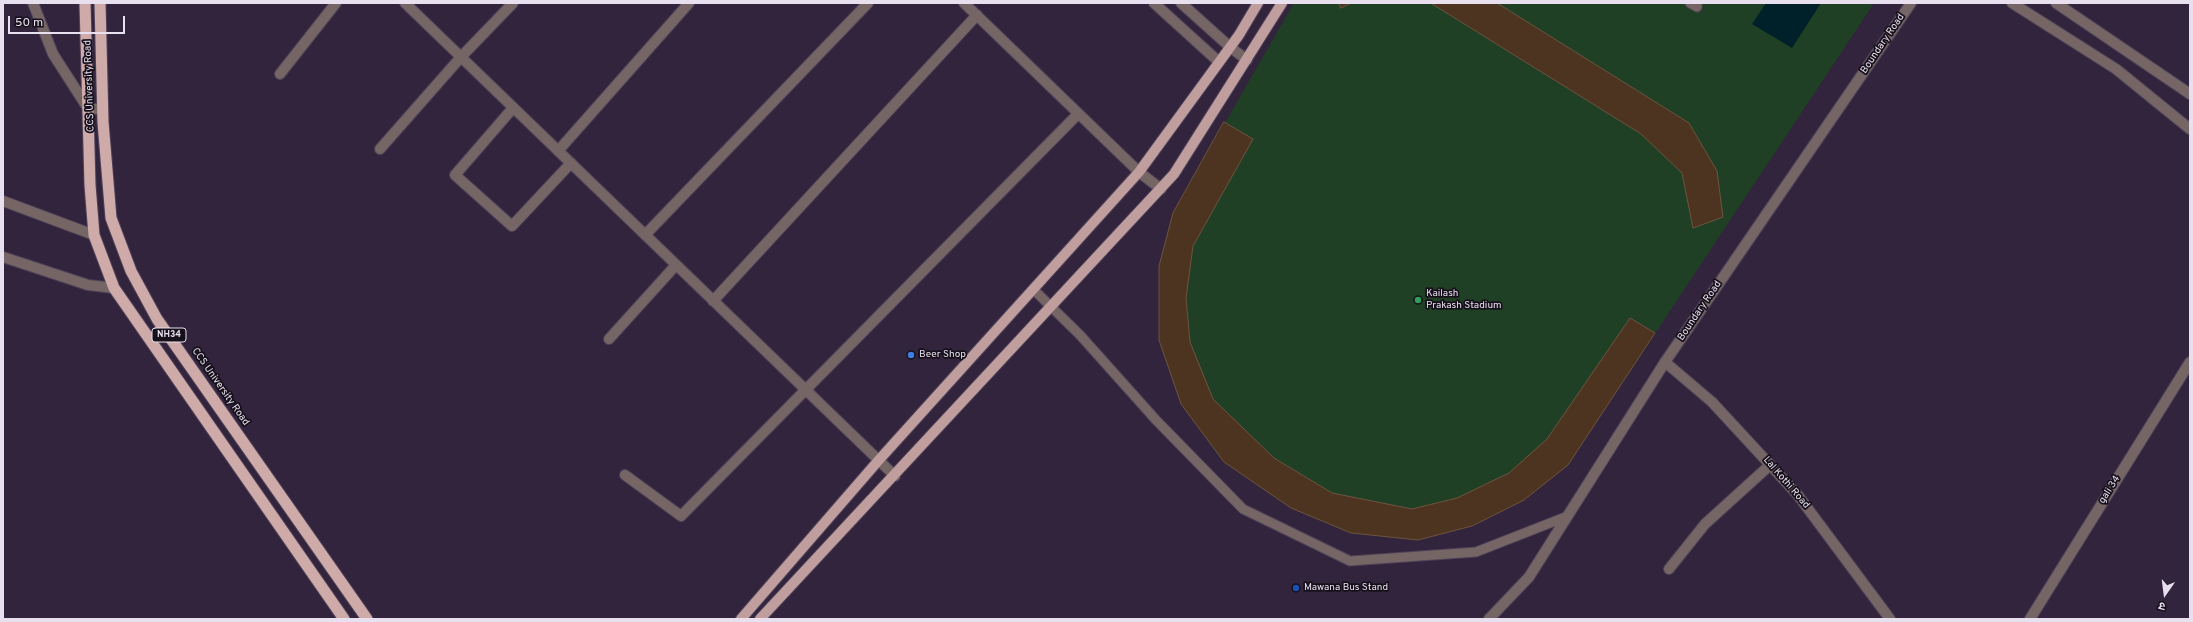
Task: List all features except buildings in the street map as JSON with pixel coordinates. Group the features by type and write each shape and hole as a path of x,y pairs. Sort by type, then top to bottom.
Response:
{"highway":[{"name":"CCS University Road","path":"85,3 90,185 94,235 114,288 344,619"},
{"name":"CCS University Road","path":"100,3 102,108 111,218 131,271 157,319 367,619"},
{"path":"256,494 272,484"},
{"path":"294,547 308,535"}],"main road":[{"path":"741,619 878,461 1138,172 1230,47 1258,3"},
{"path":"760,619 1052,308 1174,174 1282,3"}],"street":[{"path":"33,3 53,54 89,110 102,108"},
{"path":"280,74 336,3"},
{"path":"405,3 895,476"},
{"path":"380,149 461,58 513,3"},
{"path":"558,150 689,3"},
{"path":"645,235 868,3"},
{"path":"964,3 1138,172 1161,189"},
{"path":"1154,3 1219,62"},
{"path":"1182,3 1230,47 1247,60"},
{"name":"Boundary Road","path":"1489,619 1529,577 1665,362 1911,3"},
{"path":"2012,3 2116,69 2190,129"},
{"path":"2056,3 2190,94"},
{"path":"712,301 976,15"},
{"path":"513,108 456,175 512,226 571,163"},
{"path":"625,475 681,516 1078,114"},
{"path":"3,201 94,235"},
{"path":"3,257 88,284 114,288"},
{"path":"609,339 676,265"},
{"name":"Lal Kothi Road","path":"1665,362 1712,402 1797,494 1890,619"},
{"name":"gali 34","path":"2030,619 2186,376 2190,362"},
{"path":"1669,570 1704,524 1770,464"}],"lane":[{"path":"1690,3 1698,7 1697,3"},
{"path":"1033,289 1085,340 1156,420 1243,509 1350,561 1476,552 1568,516"}],"green space":[{"name":"Kailash Prakash Stadium","path":"1294,3 1874,3 1568,465 1524,500 1472,526 1418,540 1351,533 1291,508 1224,462 1181,404 1159,340 1159,266 1173,213"}],"water":[{"path":"1766,3 1821,3 1792,48 1752,24"}],"place":[{"name":"Kailash Prakash Stadium","path":"1418,300"},
{"name":"Beer Shop","path":"911,355"},
{"name":"Mawana Bus Stand","path":"1296,588"}]}
